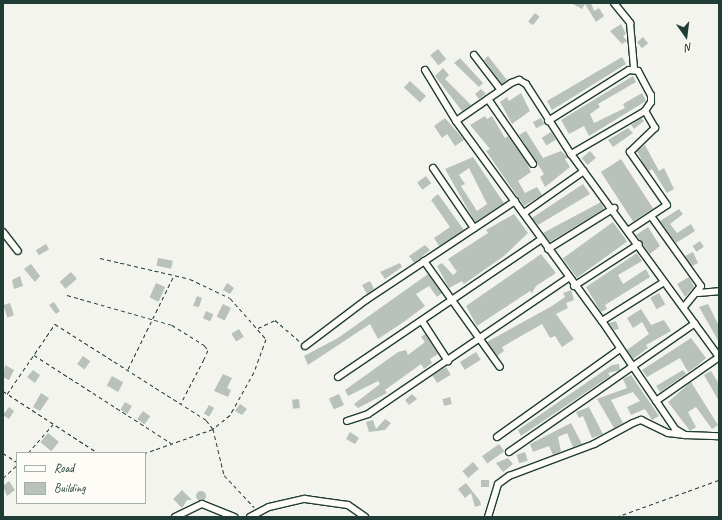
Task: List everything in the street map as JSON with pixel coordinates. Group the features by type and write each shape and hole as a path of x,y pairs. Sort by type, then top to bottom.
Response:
{"street":[{"path":"571,154 644,111 652,102 651,95 634,68 630,23 614,3"},
{"path":"474,55 501,90"},
{"path":"548,121 634,68"},
{"path":"425,70 456,121 524,213 568,278 602,321 675,429 685,435"},
{"path":"456,121 501,90 519,80 526,84 548,121 571,154 614,208 664,282 684,307 719,357 656,401"},
{"path":"488,99 533,164"},
{"path":"629,230 667,205 630,152 654,128 644,111"},
{"path":"433,168 474,228"},
{"path":"524,213 584,171"},
{"path":"305,346 424,261 515,201"},
{"path":"548,249 614,208"},
{"path":"651,216 701,286 698,293 684,307"},
{"path":"3,232 18,251"},
{"path":"338,377 542,240"},
{"path":"574,286 639,244"},
{"path":"424,261 500,367"},
{"path":"347,421 368,414 568,278"},
{"path":"602,321 664,282"},
{"path":"698,293 719,291"},
{"path":"422,321 448,361"},
{"path":"509,452 695,323"},
{"path":"497,437 620,349"},
{"path":"488,517 498,484 509,476 594,444 633,423 642,420 668,432 685,435 719,436"},
{"path":"250,517 259,511 305,499 348,505 365,517"},
{"path":"175,517 202,504 234,517"}],"path":[{"path":"100,258 174,275 230,298 266,339 254,372 230,415 213,429 146,453"},
{"path":"127,370 174,275"},
{"path":"67,295 172,325 208,350 180,403"},
{"path":"257,328 276,320 305,346"},
{"path":"7,394 55,324 206,420 213,429 224,475 259,511"},
{"path":"34,355 172,443"},
{"path":"3,391 96,452"},
{"path":"29,452 53,424"},
{"path":"3,453 16,461"},
{"path":"3,478 16,466"},
{"path":"616,517 719,480"}],"building":[{"path":"571,3 591,3 594,11 599,8 604,16 596,22 585,4 582,9"},
{"path":"535,13 540,17 533,25 528,22"},
{"path":"621,24 626,34 623,36 627,41 622,44 610,31"},
{"path":"643,37 648,43 642,48 637,42"},
{"path":"438,49 446,59 438,65 430,55"},
{"path":"488,56 507,80 502,84 484,60"},
{"path":"622,57 626,64 552,110 547,101"},
{"path":"460,58 483,83 479,87 454,63"},
{"path":"443,68 449,75 445,79 471,105 462,111 435,76"},
{"path":"633,76 636,82 598,104 600,107 590,114 594,123 625,108 623,104 642,93 646,101 589,136 584,126 569,134 561,120"},
{"path":"410,81 426,96 420,103 404,88"},
{"path":"481,89 486,94 479,99 475,94"},
{"path":"521,93 530,111 512,124 500,102 507,97 509,101"},
{"path":"485,116 487,119 492,116 505,138 508,136 526,161 531,172 518,181 525,193 537,187 542,195 524,206 486,151 490,149 470,125"},
{"path":"445,118 464,140 455,146 447,134 442,138 434,126"},
{"path":"541,118 544,124 536,128 533,122"},
{"path":"641,118 644,121 634,129 631,125"},
{"path":"628,128 633,133 613,147 608,140"},
{"path":"526,131 543,158 561,151 568,157 565,159 570,167 545,187 540,177 544,174 519,135"},
{"path":"551,132 556,140 546,145 542,138"},
{"path":"645,145 659,171 664,168 674,189 667,193 652,169 649,171 644,165 637,151"},
{"path":"590,151 596,158 588,165 582,158"},
{"path":"473,157 504,203 475,222 445,169","holes":["469,168 487,204 477,211 461,186 465,184 459,175"]},
{"path":"621,159 653,208 633,222 601,172"},
{"path":"426,176 431,183 422,190 417,182"},
{"path":"583,184 590,194 538,225 532,218"},
{"path":"438,194 464,230 439,246 434,238 450,227 431,200"},
{"path":"601,202 604,209 550,242 543,233"},
{"path":"679,209 683,214 670,224 677,233 691,224 695,231 676,243 660,221"},
{"path":"514,214 528,233 504,256 464,284 462,281 449,288 437,266 442,263 453,275 457,272 448,259 488,233 486,230"},
{"path":"613,222 627,241 577,278 563,258"},
{"path":"648,227 660,246 650,254 636,235"},
{"path":"700,241 704,247 696,252 693,246"},
{"path":"46,244 49,249 39,255 36,250"},
{"path":"425,245 430,250 414,263 409,256"},
{"path":"693,252 698,263 692,266 685,256"},
{"path":"637,253 642,261 618,275 623,284 646,269 650,277 605,305 607,309 601,312 586,287"},
{"path":"541,254 556,273 536,286 532,293 530,291 477,326 466,306"},
{"path":"158,258 173,261 171,269 156,266"},
{"path":"400,263 402,267 385,279 380,272"},
{"path":"31,264 40,276 35,282 24,269"},
{"path":"71,272 77,279 66,289 60,282"},
{"path":"428,274 442,293 437,297 429,286 416,294 425,306 378,339 370,324 308,365 304,356 338,338"},
{"path":"20,276 23,286 14,289 12,280"},
{"path":"689,277 694,287 685,297 677,284"},
{"path":"370,281 374,289 367,294 362,285"},
{"path":"156,283 165,287 159,302 149,298"},
{"path":"227,283 234,288 230,294 223,290"},
{"path":"571,290 574,300 566,303 568,308 556,314 574,339 562,347 555,336 550,338 542,324 502,347 504,351 497,356 487,342 552,306 565,297 563,293"},
{"path":"659,293 665,304 657,309 650,298"},
{"path":"197,296 202,298 199,307 193,306"},
{"path":"54,302 60,311 56,314 49,305"},
{"path":"10,303 14,315 7,318 3,305"},
{"path":"223,304 231,308 225,321 217,316"},
{"path":"708,304 719,326 719,342 699,307"},
{"path":"641,309 651,325 664,320 671,331 646,345 648,348 633,359 627,350 649,334 642,322 633,328 627,318"},
{"path":"206,311 213,314 210,321 203,318"},
{"path":"616,321 619,329 614,330 609,323"},
{"path":"239,329 244,337 236,341 231,334"},
{"path":"425,334 438,354 430,359 432,363 424,369 421,364 385,390 387,393 358,408 354,404 380,384 378,381 348,396 345,390 398,352 406,350 408,355 425,342 421,337"},
{"path":"691,338 706,358 697,366 688,372 680,358 647,377 642,370"},
{"path":"476,352 481,360 465,370 460,362"},
{"path":"83,356 90,361 84,369 77,364"},
{"path":"619,364 620,370 608,373 610,376 521,436 518,430 612,365"},
{"path":"5,365 14,370 9,380 3,377"},
{"path":"446,367 451,375 437,383 432,375"},
{"path":"33,370 40,375 35,383 27,377"},
{"path":"683,370 686,374 660,392 656,386"},
{"path":"711,371 719,384 719,401 704,375"},
{"path":"223,374 232,378 227,388 231,390 228,397 214,391"},
{"path":"631,375 659,416 652,420 645,409 631,415 627,407 640,401 633,392 611,400 623,423 614,428 597,399 627,388 623,379"},
{"path":"112,376 123,382 118,392 107,386"},
{"path":"691,382 718,425 712,429 696,407 688,412 696,427 690,431 668,402"},
{"path":"41,393 49,398 40,411 33,407"},
{"path":"339,394 344,405 334,409 329,398"},
{"path":"412,394 417,399 409,405 405,400"},
{"path":"450,397 452,404 444,406 442,399"},
{"path":"299,399 300,408 293,409 292,400"},
{"path":"125,402 132,406 127,414 121,410"},
{"path":"240,404 247,409 242,415 235,411"},
{"path":"209,405 214,408 209,417 204,414"},
{"path":"9,407 14,411 9,419 3,415"},
{"path":"589,407 603,434 592,438 583,416 579,418 576,412"},
{"path":"143,411 150,416 144,424 137,419"},
{"path":"385,419 391,423 385,430 369,432 366,422 373,420 376,429"},
{"path":"571,423 582,444 573,447 567,433 558,437 561,451 553,455 549,446 533,452 530,444"},
{"path":"350,432 359,438 355,444 346,439"},
{"path":"48,433 59,442 51,451 40,442"},
{"path":"499,444 504,451 487,464 482,456"},
{"path":"525,452 528,461 519,463 516,455"},
{"path":"508,458 513,464 503,472 496,463"},
{"path":"473,462 479,469 468,478 462,471"},
{"path":"481,480 489,480 489,487 481,487"},
{"path":"9,481 15,490 7,496 3,486"},
{"path":"466,483 480,501 481,505 475,507 471,493 465,498 458,489"},
{"path":"182,490 192,500 187,500 182,508 173,499"},
{"path":"199,491 203,491 205,492 205,500 199,501 196,498 196,494"}]}
